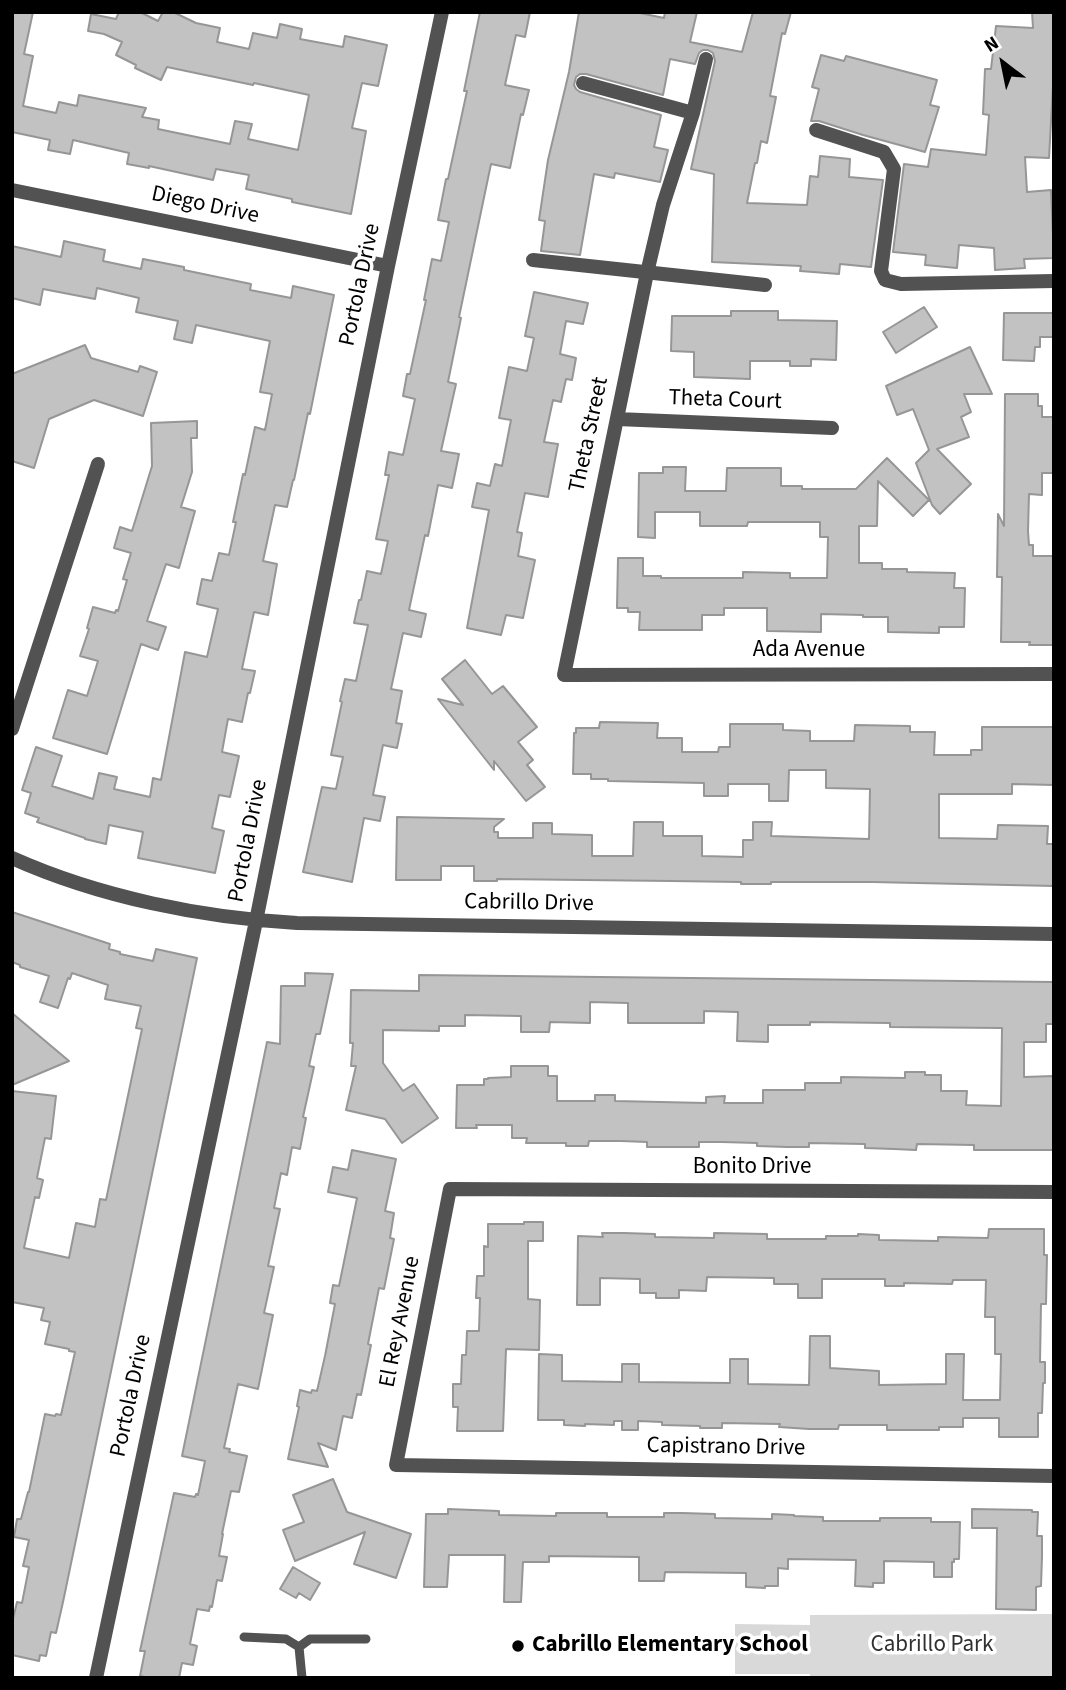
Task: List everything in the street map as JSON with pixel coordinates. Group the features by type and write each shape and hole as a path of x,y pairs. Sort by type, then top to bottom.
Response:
{"street":[{"name":"Portola Drive","path":"96,1678 256,921 437,13"},
{"name":"Theta Street","path":"564,675 646,273 706,59"},
{"path":"583,83 693,113"},
{"path":"816,130 884,152 894,169 881,271 885,280 901,284 1054,281"},
{"name":"Diego Drive","path":"12,190 388,266"},
{"path":"533,260 765,285"},
{"name":"Theta Court","path":"617,419 832,428"},
{"path":"12,729 98,464"},
{"name":"Ada Avenue","path":"564,675 1054,674"},
{"name":"Cabrillo Drive","path":"12,858 85,886 203,914 256,921 1054,934"},
{"name":"Bonito Drive","path":"450,1188 1054,1192"},
{"name":"El Rey Avenue","path":"397,1465 450,1188"},
{"name":"Capistrano Drive","path":"397,1465 1054,1476"}],"lane":[{"path":"244,1637 286,1639 299,1647"},
{"path":"299,1647 310,1639 366,1639"},
{"path":"299,1647 302,1678"}],"green space":[{"name":"Cabrillo Park","path":"1053,1614 1053,1678 810,1678 810,1674 735,1674 735,1624 810,1625 810,1615"}],"building":[{"path":"12,12 33,12 24,54 33,56 23,106 56,113 59,102 77,106 79,95 146,108 142,117 159,120 158,129 230,144 235,121 252,124 248,139 298,150 309,95 167,67 161,80 135,68 136,65 116,55 122,42 88,31 91,14 116,19 119,12 140,12 158,21 163,12 173,12 196,23 220,28 217,42 249,49 253,33 277,38 280,24 302,29 300,39 343,47 345,36 387,45 378,86 362,83 352,128 366,131 351,214 246,189 249,175 216,169 213,180 127,164 129,153 73,140 70,154 48,150 50,140 12,132"},
{"path":"480,12 530,12 525,37 516,35 505,85 529,90 510,168 491,164 448,382 456,384 441,451 459,454 452,488 438,485 428,536 425,535 409,610 426,614 421,637 403,633 391,689 402,691 396,723 402,724 397,748 383,745 373,795 385,797 380,821 364,818 352,882 303,872 322,787 336,789 343,757 331,755 345,679 356,681 368,625 354,623 359,600 367,571 381,574 388,541 376,539 389,475 385,475 389,452 403,455 415,399 403,396 426,300 432,259 441,261 449,222 438,220 467,91 464,91"},
{"path":"579,12 635,12 664,18 665,12 697,12 690,42 742,52 753,12 791,12 785,34 782,33 770,96 776,97 767,143 761,141 747,203 807,205 810,176 818,177 820,156 850,159 849,177 883,180 871,267 840,264 839,274 800,271 801,266 712,262 714,174 691,169 715,61 713,53 708,50 699,53 695,64 670,59 663,95 586,74 576,77 574,85 580,92 661,115 654,147 668,150 660,182 615,173 614,178 594,174 580,255 541,251 545,221 539,220 548,160 569,72"},
{"path":"1032,12 1054,12 1049,158 1025,157 1027,192 1051,190 1054,258 1024,259 1025,268 995,270 994,248 959,245 957,268 925,265 926,255 893,252 904,164 928,167 931,149 986,155 989,115 983,114 985,69 991,69 996,26 1033,28"},
{"path":"821,55 844,61 846,56 937,80 930,105 939,107 925,152 811,121 819,89 812,87"},
{"path":"64,241 105,250 103,261 141,269 143,259 251,284 250,290 291,298 293,286 334,295 310,414 308,413 287,507 275,505 263,561 277,564 268,615 254,612 242,669 255,671 250,693 242,722 228,719 222,752 239,756 230,797 219,795 212,828 224,831 215,873 138,858 143,832 109,825 106,844 37,822 39,818 25,813 31,793 22,790 36,747 62,756 52,786 93,799 99,773 117,777 114,789 150,797 153,778 161,780 185,652 207,657 218,609 197,604 202,579 212,581 219,553 229,555 236,522 233,522 255,427 265,430 272,394 260,392 270,341 196,325 192,343 174,339 178,321 136,312 139,298 97,288 95,299 43,289 40,305 12,298 12,246 61,257"},
{"path":"534,292 588,303 583,324 566,321 560,354 576,358 572,380 566,379 561,402 553,400 544,442 558,444 548,497 525,493 517,532 522,533 518,556 535,560 523,618 506,615 501,635 467,628 489,510 472,507 477,483 490,486 495,464 502,466 511,420 499,418 509,367 527,371 534,338 525,336"},
{"path":"924,307 937,327 896,353 883,332"},
{"path":"731,311 778,311 778,320 837,321 836,360 811,359 811,366 790,366 790,361 750,361 750,379 694,377 694,352 671,351 672,316 731,316"},
{"path":"1004,313 1054,313 1054,337 1040,337 1040,347 1035,347 1034,361 1003,360"},
{"path":"85,345 91,358 138,372 140,366 157,372 143,416 94,400 49,419 34,468 12,461 12,374"},
{"path":"970,347 992,394 964,394 971,412 961,417 969,437 937,449 971,484 940,514 932,505 916,463 929,450 913,409 897,415 886,386"},
{"path":"1005,394 1038,394 1042,417 1054,417 1054,473 1042,473 1042,495 1029,494 1028,531 1029,545 1033,545 1033,556 1054,556 1054,645 1001,642 1002,577 997,577 998,514 1004,526"},
{"path":"197,421 197,438 191,438 192,472 181,507 195,511 179,568 166,564 147,621 166,627 158,650 141,644 107,754 53,738 68,690 87,696 98,661 80,656 93,607 115,613 118,611 127,580 123,579 131,553 114,548 120,527 132,531 152,466 151,423"},
{"path":"887,458 929,500 913,516 878,481 877,526 859,526 859,563 882,563 882,569 907,569 907,572 955,573 954,588 965,588 964,627 939,627 939,633 888,632 888,617 821,614 821,632 767,631 767,608 724,608 724,615 702,615 702,630 639,630 640,612 617,608 618,558 643,558 643,576 661,578 743,578 743,572 790,573 790,578 827,578 828,537 820,537 820,522 748,522 747,526 700,526 700,512 655,512 655,538 638,537 639,473 663,473 663,467 686,467 685,491 726,491 727,468 781,468 781,486 802,486 802,489 856,489"},
{"path":"465,660 492,694 503,686 537,727 518,742 533,760 527,765 545,787 526,801 494,761 494,770 438,699 463,705 442,679"},
{"path":"600,722 658,723 657,738 682,738 682,752 718,752 719,747 730,747 730,724 783,724 783,730 810,731 810,741 854,741 855,725 910,726 910,732 935,732 934,755 971,755 971,750 982,750 982,727 1054,727 1054,785 1012,784 1012,794 939,794 939,838 997,839 998,825 1048,826 1047,844 1054,844 1054,886 872,882 741,884 497,879 474,881 474,866 441,866 441,880 396,880 397,817 504,819 494,827 498,838 533,838 533,823 552,823 552,834 592,835 592,856 633,856 634,822 663,822 663,836 702,836 702,856 743,857 743,840 753,840 753,822 772,822 771,836 869,839 870,789 826,788 826,770 789,770 788,801 769,801 769,784 728,784 728,796 704,796 704,783 608,781 591,779 591,774 573,774 576,728 599,728"},
{"path":"12,912 110,944 109,949 120,954 153,961 156,949 197,958 63,1602 56,1633 51,1632 46,1656 40,1655 39,1661 12,1655 12,1623 17,1602 22,1603 29,1567 23,1566 29,1540 14,1537 17,1519 21,1519 29,1492 45,1414 61,1415 75,1352 45,1344 50,1322 41,1320 44,1308 12,1302 12,1091 56,1096 51,1139 45,1138 37,1178 43,1180 39,1198 35,1197 24,1248 69,1258 76,1223 95,1227 100,1199 106,1200 142,1029 136,1028 141,1006 105,999 108,985 72,973 58,1008 40,1002 49,976 12,962"},
{"path":"305,973 333,974 320,1034 316,1034 309,1066 314,1067 303,1117 306,1118 300,1149 292,1147 287,1175 281,1173 274,1208 280,1209 268,1266 274,1267 264,1313 273,1315 258,1389 238,1384 224,1448 230,1449 229,1452 247,1456 239,1492 231,1491 222,1534 219,1556 227,1557 222,1581 217,1580 209,1611 197,1609 190,1644 197,1646 193,1665 182,1663 179,1678 140,1676 145,1651 140,1651 174,1493 195,1497 198,1495 205,1461 182,1456 267,1042 280,1044 281,986 305,986"},
{"path":"419,975 1054,982 1054,1024 1046,1024 1046,1042 1024,1042 1024,1077 1054,1076 1054,1150 974,1150 974,1145 917,1144 916,1150 865,1148 865,1144 809,1143 809,1147 787,1147 722,1142 699,1142 699,1147 647,1147 647,1142 621,1141 589,1141 588,1146 566,1146 566,1143 526,1143 527,1138 512,1138 512,1125 456,1128 457,1085 484,1085 484,1079 511,1077 511,1066 548,1066 548,1076 557,1076 557,1101 595,1101 595,1095 615,1095 615,1101 706,1103 706,1097 725,1096 724,1103 763,1103 763,1090 805,1090 805,1083 841,1083 841,1077 905,1078 905,1072 925,1072 925,1075 941,1075 941,1091 967,1091 966,1105 1001,1106 1002,1028 890,1027 890,1023 810,1022 810,1025 768,1025 768,1042 737,1041 738,1012 704,1011 704,1023 628,1023 628,1003 590,1002 590,1023 550,1022 549,1032 521,1032 521,1016 465,1015 465,1026 439,1026 439,1031 383,1030 383,1063 403,1091 414,1084 438,1118 402,1143 385,1119 346,1110 356,1066 351,1066 351,990 419,991"},
{"path":"12,1013 69,1061 12,1085"},
{"path":"352,1150 396,1159 385,1211 394,1213 390,1238 394,1239 384,1289 379,1288 361,1395 357,1394 352,1418 343,1416 336,1450 318,1443 328,1467 288,1459 300,1390 311,1393 312,1390 317,1391 325,1356 335,1304 330,1303 333,1285 339,1286 357,1198 328,1192 333,1167 348,1170"},
{"path":"543,1222 543,1241 528,1241 528,1299 540,1300 539,1350 506,1349 503,1431 457,1431 458,1407 453,1407 453,1384 461,1384 462,1355 466,1355 467,1331 479,1331 480,1298 476,1298 477,1276 484,1276 484,1246 488,1247 488,1224"},
{"path":"989,1229 1044,1229 1044,1255 1047,1255 1046,1304 1041,1304 1040,1362 1045,1362 1045,1383 1042,1413 1038,1413 1038,1437 999,1437 999,1418 963,1418 963,1427 939,1427 939,1430 887,1430 887,1425 839,1425 838,1429 809,1429 779,1427 780,1424 722,1423 722,1428 700,1428 638,1421 638,1430 622,1430 622,1421 614,1421 614,1425 585,1426 564,1425 564,1420 538,1420 539,1354 562,1355 562,1381 622,1382 622,1364 639,1364 639,1382 730,1383 730,1359 748,1359 748,1384 809,1385 810,1336 830,1336 830,1368 879,1371 879,1385 946,1384 946,1354 964,1354 963,1400 1000,1400 1001,1354 995,1354 995,1317 985,1317 986,1280 885,1286 885,1279 822,1279 822,1298 798,1298 798,1284 774,1284 774,1278 707,1277 706,1291 679,1290 679,1298 656,1298 656,1293 640,1293 640,1279 600,1278 600,1305 577,1305 578,1236 603,1237 602,1233 624,1233 655,1234 655,1237 714,1238 714,1233 767,1234 767,1239 826,1239 826,1236 858,1234 879,1235 879,1240 938,1241 938,1237 988,1238"},
{"path":"333,1479 347,1512 411,1534 396,1578 354,1564 365,1532 295,1561 283,1530 304,1522 293,1495"},
{"path":"448,1509 499,1511 499,1515 607,1513 607,1517 664,1517 664,1513 682,1513 715,1514 715,1518 772,1519 772,1514 823,1517 823,1521 931,1518 931,1522 960,1522 959,1559 952,1562 952,1577 934,1577 934,1562 884,1561 884,1583 873,1583 873,1587 855,1586 856,1560 788,1559 788,1569 778,1568 778,1586 765,1588 746,1587 746,1573 665,1572 664,1581 639,1581 639,1557 549,1556 549,1562 523,1562 521,1602 504,1602 505,1555 449,1555 447,1587 424,1587 426,1514 448,1514"},
{"path":"972,1509 1038,1512 1037,1536 1042,1536 1042,1557 1041,1586 1036,1587 1036,1610 996,1609 997,1528 972,1528"},
{"path":"293,1567 320,1583 310,1600 299,1593 296,1598 280,1589"}],"place":[{"name":"Cabrillo Elementary School","path":"518,1646"}]}
